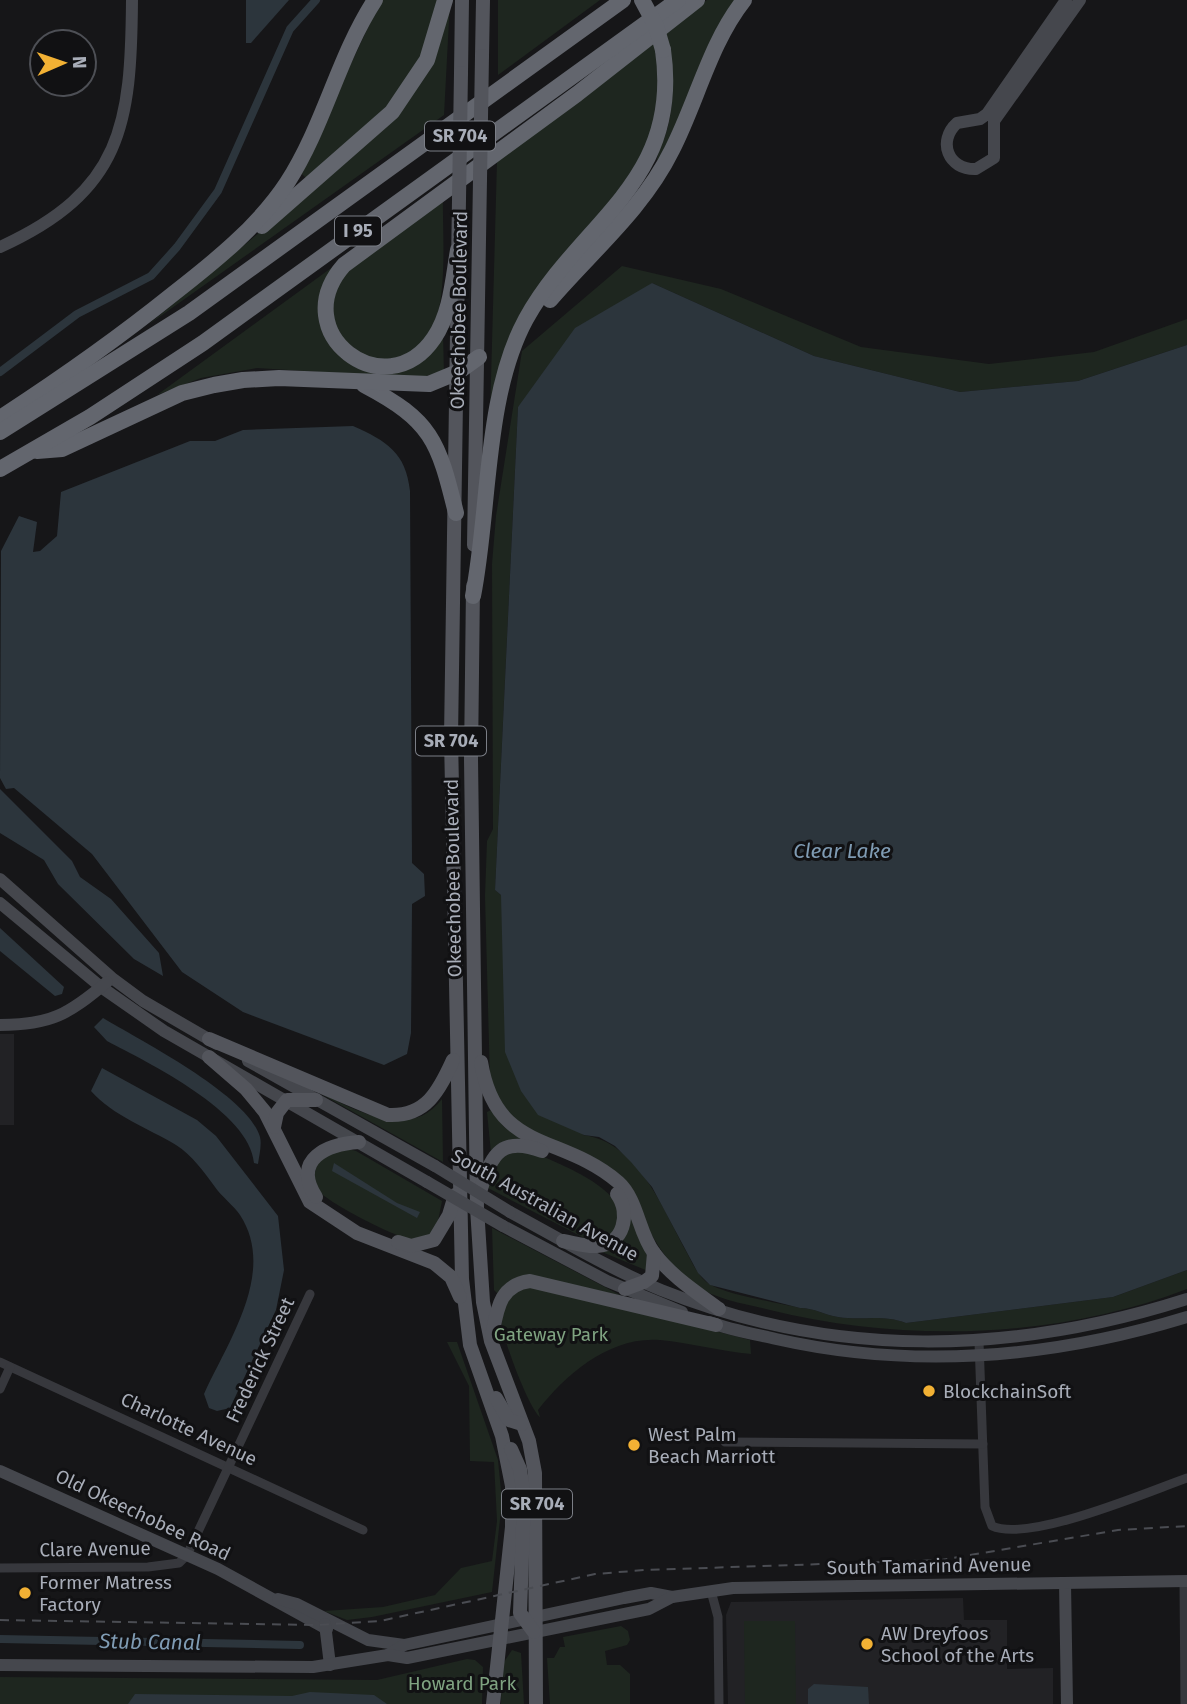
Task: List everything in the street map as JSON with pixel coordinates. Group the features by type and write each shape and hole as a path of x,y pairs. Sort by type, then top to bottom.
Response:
{"highway":[{"path":"219,258 257,221 286,184 309,143 357,31 374,0"},
{"path":"0,418 97,355 261,227 392,112 427,60 445,0"},
{"name":"I 95","path":"0,432 100,372 189,313 623,0"},
{"path":"473,596 482,549 495,422 511,350 526,319 547,288 629,188 655,146 666,100 663,50 656,26 642,0"},
{"name":"I 95","path":"0,469 124,396 211,338 678,0"},
{"path":"458,250 444,316 425,348 412,359 381,366 365,363 343,351 329,328 325,314 328,289 344,265 577,94 697,0"},
{"path":"503,381 544,308 638,205 656,178 672,150 721,39 744,0"},
{"path":"31,452 62,449 182,393 220,384 279,378 362,384 429,384 458,372 479,357"},
{"path":"362,384 398,402 431,436 445,470 456,513"}],"main road":[{"name":"Okeechobee Boulevard","path":"462,0 451,738 456,1056 465,1308 470,1345 509,1462 513,1507 493,1704"},
{"name":"Okeechobee Boulevard","path":"483,0 471,758 477,1208 483,1303 491,1341 534,1465 537,1493 531,1623 536,1704"},
{"path":"474,1016 488,1095 500,1114 523,1134 578,1158 619,1183 630,1196 637,1220 654,1253 680,1280 719,1309"},
{"path":"209,1039 388,1115 411,1113 430,1102 456,1056"},
{"path":"209,1056 246,1089 274,1127 310,1202 357,1233 423,1258 444,1270 451,1277 465,1308"},
{"path":"274,1127 277,1113 287,1100 316,1100"},
{"path":"359,1142 334,1144 321,1150 311,1168 312,1189 337,1213 400,1243 424,1245 434,1240 449,1215 459,1184"},
{"path":"477,1208 489,1166 503,1148 526,1146 548,1153 597,1179 619,1196 623,1204 625,1223 610,1242 599,1247 563,1241"},
{"path":"625,1289 644,1282 654,1270 654,1253"},
{"path":"491,1341 501,1297 513,1286 530,1281 716,1325"},
{"path":"482,1381 506,1418 522,1424"},
{"path":"499,1429 517,1459 523,1485 520,1606 531,1623"}],"street":[{"path":"0,247 54,219 78,197 101,169 120,130 129,95 132,0"},
{"path":"1066,0 987,114 979,119 957,123 948,134 947,152 952,161 960,167 976,169 994,158 994,121 1080,0"},
{"name":"South Australian Avenue","path":"0,880 113,978 143,1000 563,1241 644,1282 719,1309 834,1334 906,1341 979,1342 1088,1326 1187,1299"},
{"name":"South Australian Avenue","path":"0,903 101,987 164,1031 503,1226 625,1289 716,1325 794,1343 864,1353 979,1356 1087,1343 1187,1317"},
{"path":"0,1025 29,1025 54,1019 77,1007 113,978"},
{"name":"Frederick Street","path":"187,1555 310,1294"},
{"path":"979,1342 985,1507 992,1526 1006,1530 1068,1520 1187,1478"},
{"name":"Charlotte Avenue","path":"0,1362 363,1530"},
{"path":"0,1389 10,1367"},
{"path":"725,1442 983,1444"},
{"name":"Old Okeechobee Road","path":"0,1471 187,1555 327,1629"},
{"name":"Clare Avenue","path":"0,1567 148,1567 179,1563 187,1555"},
{"path":"1185,1704 1186,1581"},
{"name":"South Tamarind Avenue","path":"404,1644 500,1625 531,1623 651,1593 672,1597 733,1588 1186,1581"},
{"path":"1065,1583 1067,1704"},
{"path":"711,1591 718,1617 719,1704"},
{"name":"Old Okeechobee Road","path":"268,1596 320,1615 369,1640 404,1644"},
{"path":"320,1615 327,1629 330,1665"},
{"name":"South Tamarind Avenue","path":"0,1665 330,1665 388,1655 407,1658 498,1640 531,1623"},
{"path":"388,1655 404,1644"}],"shaded area":[{"path":"0,1034 14,1034 14,1125 0,1125"},
{"name":"AW Dreyfoos School of the Arts","path":"963,1598 964,1620 1007,1620 1007,1669 1053,1668 1053,1704 728,1704 726,1615 731,1602"}],"green space":[{"path":"381,0 440,0 435,29 400,96 308,180 300,172"},
{"path":"498,0 600,0 498,75"},
{"path":"707,0 740,0 657,162 672,102 671,66 664,31"},
{"path":"450,1 444,115 148,325 385,128"},
{"path":"654,40 661,92 645,155 540,292 490,416 497,161"},
{"path":"443,200 440,306 426,342 414,353 403,356 371,361 362,358 348,346 329,310 343,273"},
{"path":"338,263 325,327 380,370 443,334 444,373 414,378 257,368 201,378 157,395"},
{"path":"622,266 721,289 861,347 989,364 1094,352 1187,319 1187,345 1078,381 960,392 814,356 652,283 518,407 495,890 501,895 583,1135 602,1140 619,1150 634,1164 658,1198 696,1270 711,1285 742,1296 833,1316 889,1319 906,1323 1113,1297 1187,1270 1187,1289 1137,1306 1086,1318 980,1331 874,1328 821,1321 732,1301 703,1290 672,1264 654,1238 630,1185 598,1164 524,1126 508,1112 497,1095 490,1081 485,896 487,841 493,829 492,564 496,516 522,351"},
{"path":"303,1084 355,1109 393,1120 411,1119 428,1113 442,1099 443,1162"},
{"path":"491,1110 504,1127 528,1140 491,1153 487,1112"},
{"path":"342,1147 356,1151 442,1201 436,1231 417,1239 402,1237 361,1218 318,1190 315,1170 319,1158"},
{"path":"524,1149 577,1172 611,1196 619,1210 618,1225 604,1240 584,1238 488,1188 492,1167 509,1150"},
{"path":"631,1215 650,1254 648,1271 602,1252 623,1241"},
{"path":"492,1228 622,1296 536,1277 498,1294 494,1290"},
{"name":"Gateway Park","path":"540,1286 750,1340 751,1354 660,1340 624,1344 591,1360 562,1383 538,1410 540,1417 529,1400 516,1369 501,1316 513,1291"},
{"path":"447,1342 457,1342 498,1460 502,1501 492,1592 347,1620 324,1611 383,1607 435,1595 461,1568 492,1561 497,1521 494,1462 470,1461 469,1386"},
{"path":"744,1621 795,1621 796,1704 745,1704"},
{"path":"621,1626 628,1631 630,1640 627,1645 605,1651 607,1665 620,1665 630,1674 630,1704 550,1704 547,1658 554,1658 560,1647 565,1647 563,1637"},
{"path":"512,1650 521,1653 524,1704 501,1704 502,1665"},
{"name":"Howard Park","path":"467,1659 475,1660 483,1667 482,1704 0,1704 0,1677 377,1680"}],"water":[{"path":"246,0 289,0 251,43 246,43"},
{"name":"Clear Lake","path":"652,283 814,356 960,392 1078,381 1187,345 1187,1270 1113,1297 906,1323 889,1319 833,1316 710,1285 698,1273 652,1187 631,1162 615,1146 599,1137 584,1135 538,1115 521,1091 505,1052 501,895 495,890 518,407 575,328"},
{"path":"353,426 376,437 393,450 404,467 410,491 412,863 424,874 425,896 412,904 411,1033 407,1054 384,1065 243,1012 182,972 92,854 14,788 6,789 0,778 1,551 19,516 37,522 33,552 40,551 57,536 61,492 190,441 215,441 243,430"},
{"path":"0,789 72,861 80,877 111,899 159,953 163,976 134,959 58,884 44,860 0,833"},
{"path":"0,928 64,987 62,994 55,996 0,951"},
{"path":"103,1018 191,1070 236,1104 252,1121 260,1137 258,1164 254,1163 248,1144 235,1126 217,1108 171,1076 107,1041 94,1027"},
{"path":"102,1068 197,1120 216,1136 278,1216 284,1270 276,1310 230,1408 217,1411 209,1408 204,1394 245,1306 253,1260 250,1237 240,1215 187,1154 176,1145 120,1115 91,1091"},
{"path":"334,1163 397,1203 420,1212 417,1218 332,1171"},
{"path":"814,1684 868,1687 869,1704 808,1704 808,1689"},
{"path":"310,1692 374,1695 387,1704 128,1704 135,1694 292,1696"}],"waterway":[{"path":"0,372 77,314 151,276 177,247 218,191 290,29 316,0"},
{"name":"Stub Canal","path":"0,1639 300,1645"}],"railway":[{"path":"0,1620 318,1625 380,1621 595,1574 941,1560 1118,1530 1187,1526"}],"place":[{"name":"BlockchainSoft","path":"929,1391"},
{"name":"West Palm Beach Marriott","path":"634,1445"},
{"name":"Former Matress Factory","path":"25,1593"},
{"name":"AW Dreyfoos School of the Arts","path":"867,1644"}]}
